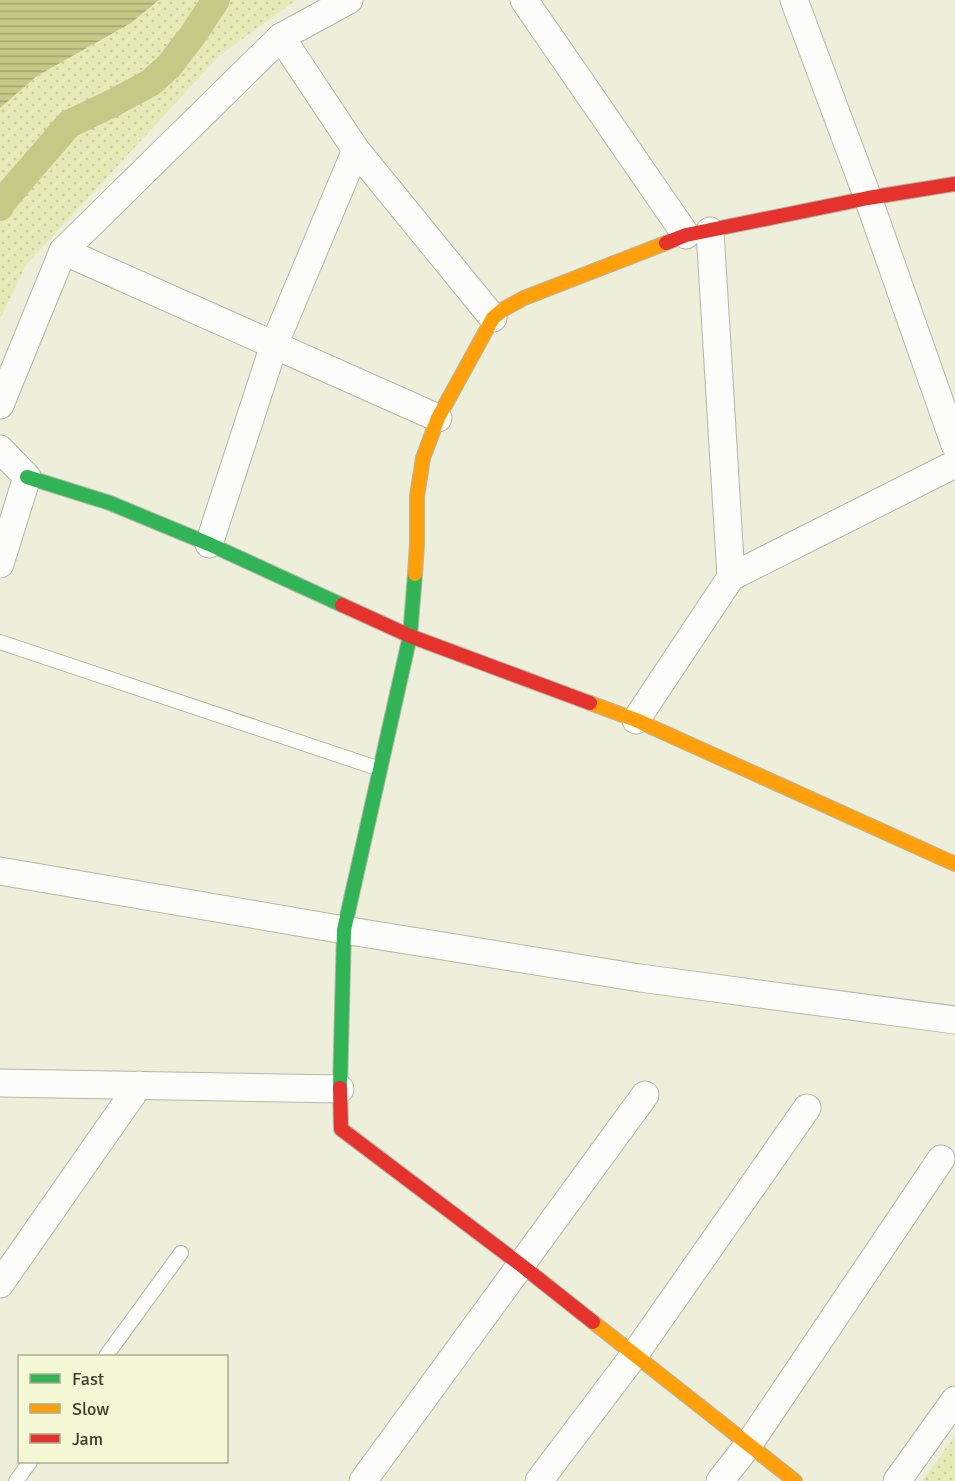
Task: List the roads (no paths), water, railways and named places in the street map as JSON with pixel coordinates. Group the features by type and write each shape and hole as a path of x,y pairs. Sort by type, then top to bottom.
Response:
{"street":[{"path":"0,405 63,251 281,37 349,0"},
{"path":"524,0 698,233 731,577"},
{"path":"794,0 868,198 955,445"},
{"path":"281,37 356,150 493,318"},
{"path":"209,544 274,345 356,150"},
{"path":"795,1481 521,1264 341,1130 344,930 410,636 417,544 417,496 423,458 438,418 493,318 524,298 698,233 868,198 955,184"},
{"path":"63,251 438,418"},
{"path":"0,449 27,477 110,503 209,544 410,636 636,720 955,864"},
{"path":"636,720 731,577 955,464"},
{"path":"0,564 27,477"},
{"path":"0,872 640,978 955,1020"},
{"path":"0,1083 340,1089"},
{"path":"0,1284 139,1084"},
{"path":"363,1481 645,1095"},
{"path":"539,1481 635,1354 807,1108"},
{"path":"720,1481 748,1444 941,1159"},
{"path":"897,1481 955,1400"}],"lane":[{"path":"0,642 380,769"},
{"path":"107,1355 181,1253"},
{"path":"16,1481 29,1463"}],"waterway":[{"path":"0,207 69,124 150,83 169,66 216,0"}]}
